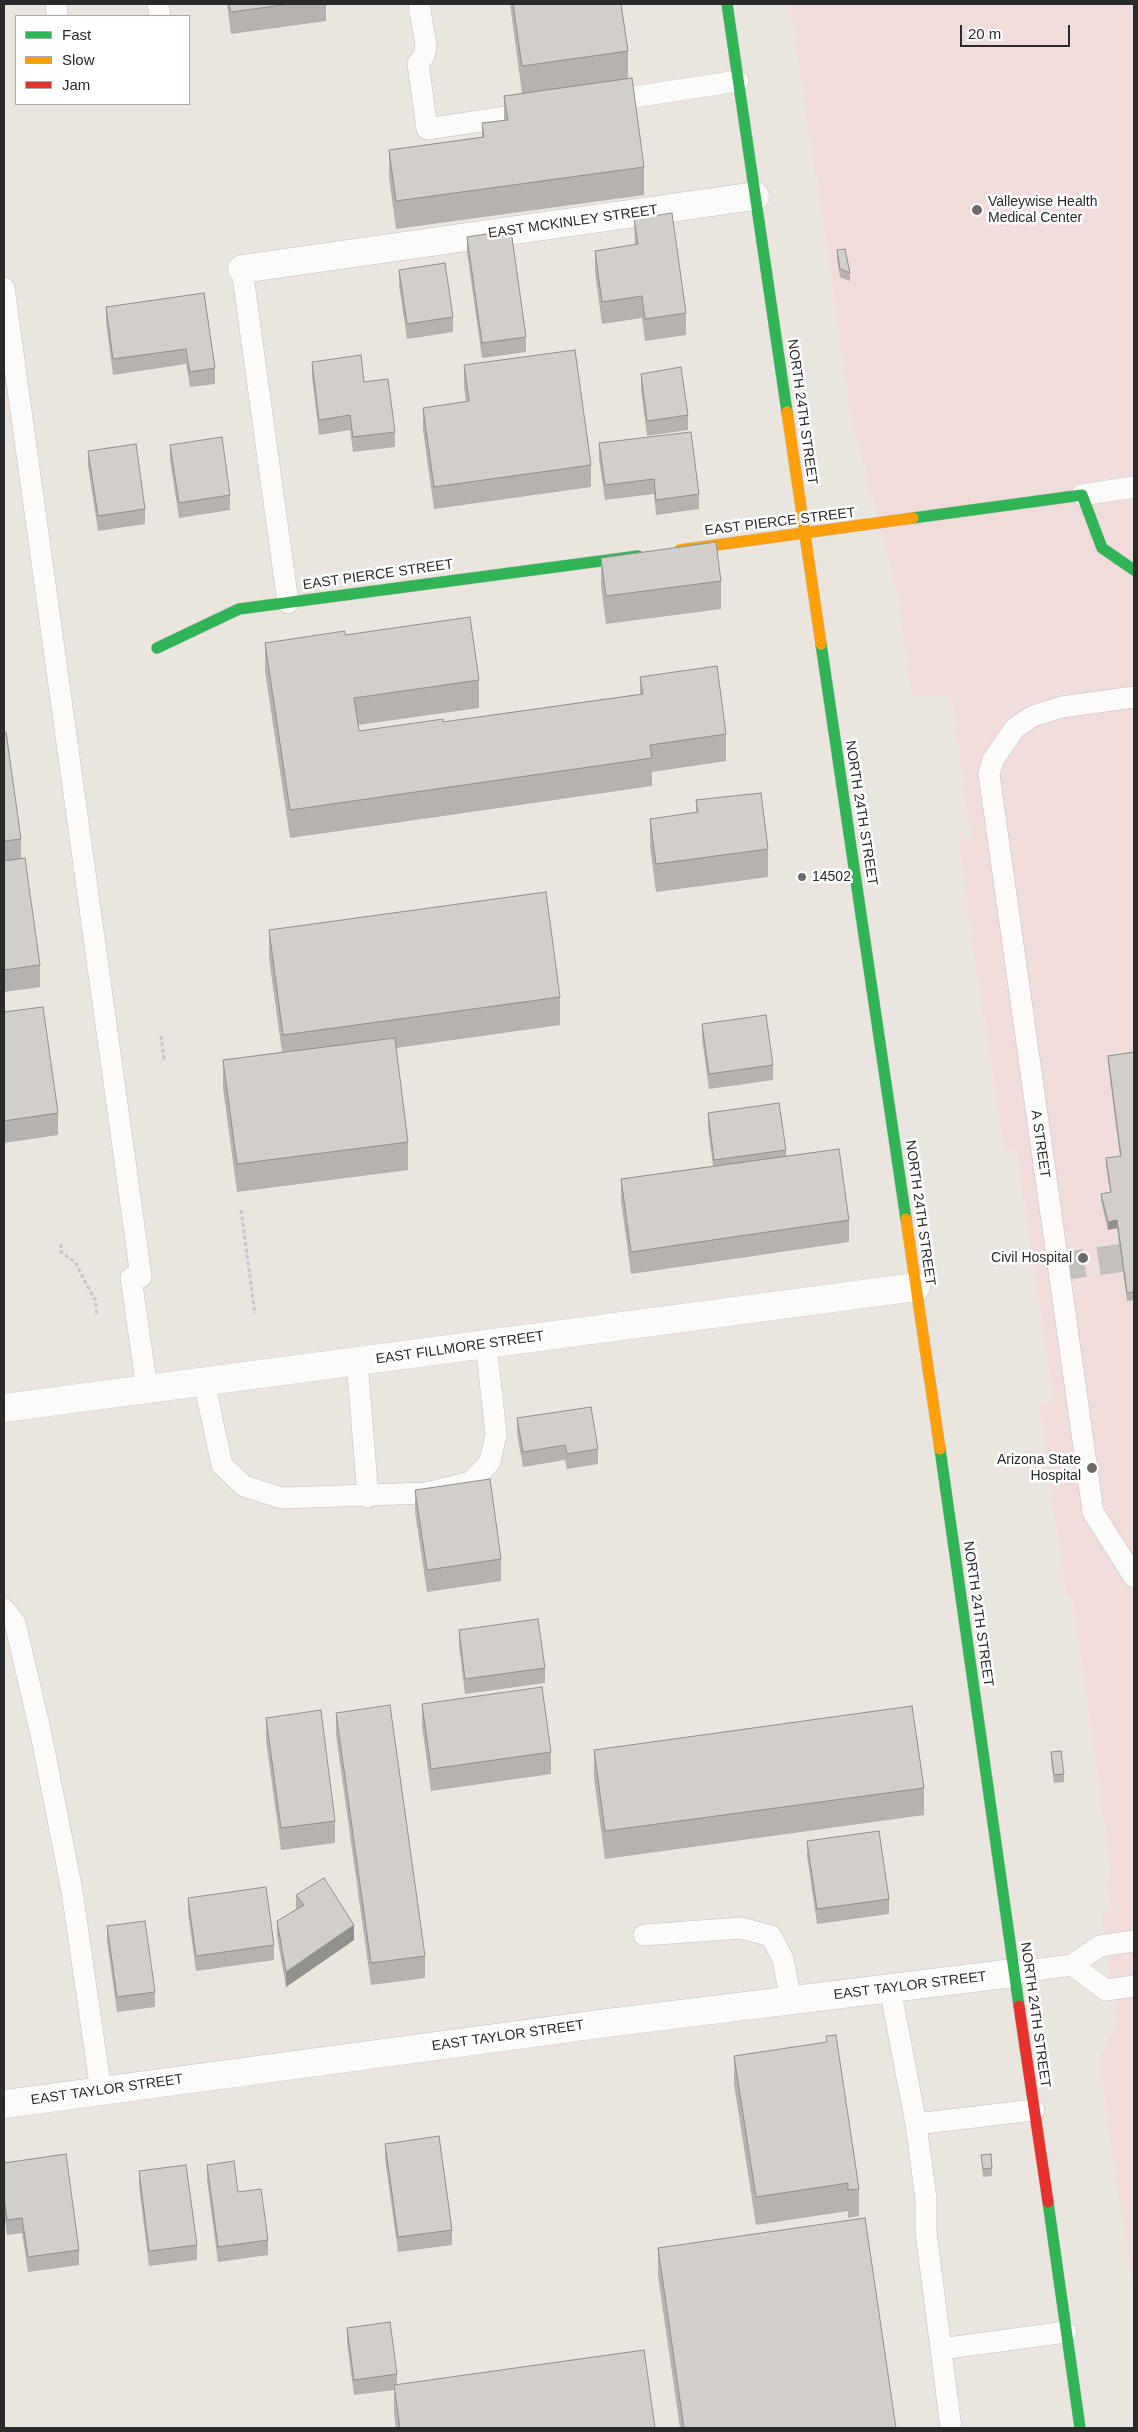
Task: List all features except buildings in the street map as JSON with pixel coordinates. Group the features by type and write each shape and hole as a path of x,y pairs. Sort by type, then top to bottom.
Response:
{"main road":[{"name":"NORTH 24TH STREET","path":"727,4 916,1287 1013,1973 1080,2428"},
{"name":"EAST PIERCE STREET","path":"673,551 1082,495"},
{"path":"1082,495 1102,548 1134,570"},
{"name":"EAST PIERCE STREET","path":"157,648 239,609 653,554"}],"street":[{"name":"EAST MCKINLEY STREET","path":"242,269 755,196"},
{"name":"EAST FILLMORE STREET","path":"4,1408 916,1287"},
{"name":"EAST TAYLOR STREET","path":"4,2104 1013,1973"}],"lane":[{"path":"419,4 426,46 424,56 418,63 427,129 553,110"},
{"path":"583,105 738,81"},
{"path":"242,269 288,602"},
{"path":"4,288 136,1277 147,1389"},
{"path":"1082,495 1134,487"},
{"name":"A STREET","path":"1134,697 1062,708 1034,716 1014,728 993,760 988,774 1093,1512 1134,1577"},
{"path":"204,1382 222,1465 244,1486 282,1498 426,1494 471,1482 490,1462 496,1434 486,1344"},
{"path":"357,1361 368,1497"},
{"path":"4,1609 15,1623 45,1752 72,1891 102,2091"},
{"path":"644,1934 741,1928 771,1936 783,1959 791,2001"},
{"path":"1013,1973 1072,1965 1100,1946 1134,1941"},
{"path":"1072,1965 1106,1990 1134,1986"},
{"path":"890,1988 916,2124 926,2199 926,2232 951,2428"},
{"path":"916,2124 1034,2110"},
{"path":"941,2349 1066,2332"}],"path":[{"path":"161,1036 164,1060"},
{"path":"241,1210 256,1314"},
{"path":"61,1244 61,1252 74,1262 95,1300 97,1314"}],"shaded area":[{"path":"791,4 1134,4 1134,2294 1099,2061 1118,2019 1102,1915 1113,1910 1108,1880 1112,1880 1072,1597 1066,1598 1040,1404 1053,1402 1017,1151 1004,1152 958,840 972,837 951,695 913,697 899,599 851,416"}],"tunnel":[{"path":"1057,1267 1134,1256"}],"traffic: fast":[{"path":"727,4 787,412"},
{"path":"913,518 1082,495 1102,548 1134,570"},
{"path":"157,648 239,609 638,556"},
{"path":"821,644 906,1219"},
{"path":"940,1449 1019,2006"},
{"path":"1048,2202 1080,2428"}],"traffic: slow":[{"path":"787,412 821,644"},
{"path":"680,550 913,518"},
{"path":"906,1219 940,1449"}],"traffic: jam":[{"path":"1019,2006 1048,2202"}],"place":[{"name":"Valleywise Health Medical Center","path":"977,210"},
{"name":"14502","path":"802,877"},
{"name":"Civil Hospital","path":"1083,1258"},
{"name":"Arizona State Hospital","path":"1092,1468"}]}
